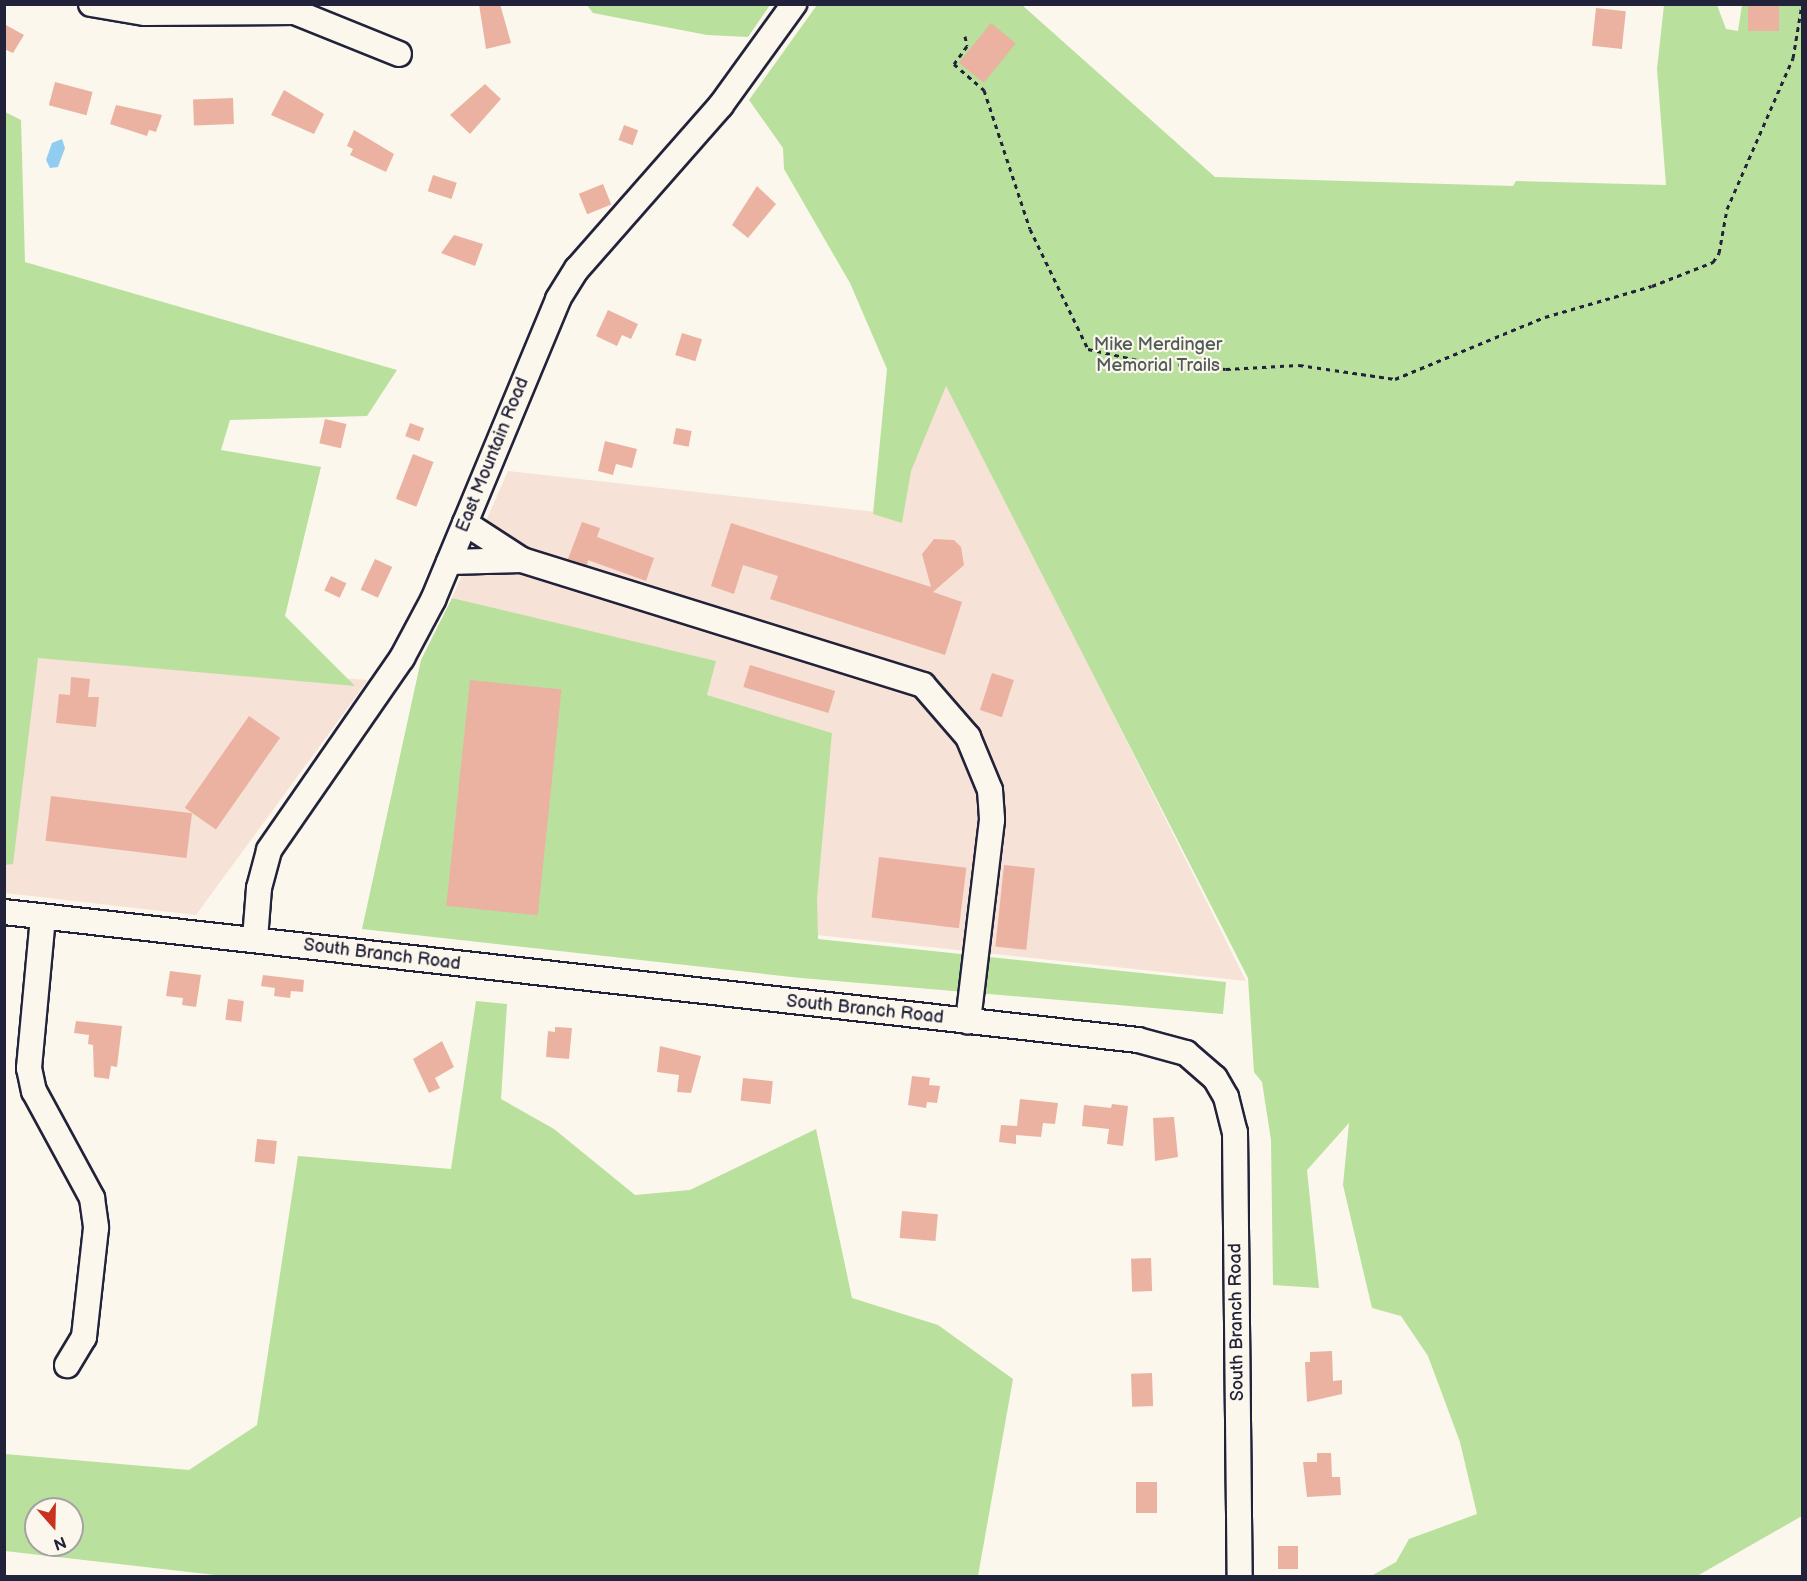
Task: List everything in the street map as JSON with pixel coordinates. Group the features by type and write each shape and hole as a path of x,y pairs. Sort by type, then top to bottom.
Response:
{"street":[{"path":"91,4 145,13 295,12 399,54"},
{"name":"East Mountain Road","path":"255,939 259,888 269,849 402,658 449,562 537,343 577,269 721,105 794,4"},
{"path":"465,523 522,560 923,685 948,711 981,760 992,820 968,1022"},
{"path":"449,562 522,560"},
{"name":"South Branch Road","path":"4,912 255,939 1168,1046 1205,1067 1226,1097 1236,1155 1240,1576"},
{"path":"43,917 29,1068 34,1091 92,1198 96,1228 84,1337 67,1365"}],"path":[{"path":"965,36 967,46 954,64 984,90 1030,228 1088,349 1142,361 1226,369 1310,366 1395,379 1545,317 1652,286 1713,262 1719,253 1726,208 1793,58 1802,4"}],"shaded area":[{"path":"945,376 1246,981 808,934 832,733 707,695 715,661 452,598 508,471 894,514"},
{"path":"34,656 368,680 196,915 5,893 5,860"}],"green space":[{"path":"587,5 770,5 748,37 707,35 593,13"},
{"name":"Mike Merdinger Memorial Trails","path":"817,5 1022,5 1215,177 1513,186 1516,181 1666,185 1657,69 1664,5 1717,5 1726,29 1738,31 1742,5 1802,5 1802,1516 1697,1576 1371,1576 1396,1562 1409,1539 1477,1514 1460,1442 1428,1356 1401,1316 1372,1308 1343,1185 1349,1123 1307,1170 1319,1288 1273,1285 1271,1140 1262,1082 1254,1072 1248,978 946,386 911,471 902,523 873,514 887,369 850,283 784,169 783,148 749,100"},
{"path":"5,112 21,120 25,262 397,370 367,416 230,420 221,450 321,467 285,616 355,686 38,658 13,864 5,865"},
{"path":"452,598 716,661 707,695 832,733 817,898 818,939 1226,982 1223,1014 801,978 362,929 421,660"},
{"path":"476,1001 507,1004 501,1099 554,1129 635,1195 690,1190 816,1129 852,1298 938,1325 1013,1379 978,1576 224,1576 58,1557 84,1557 84,1497 24,1497 24,1553 5,1551 5,1454 189,1470 257,1425 298,1156 451,1169"}],"water":[{"path":"62,139 65,148 58,167 50,168 46,160 52,143"}],"building":[{"path":"479,4 500,4 511,43 486,49"},
{"path":"1748,4 1779,4 1779,31 1748,31"},
{"path":"1596,8 1626,11 1622,49 1592,46"},
{"path":"991,23 1016,43 984,83 959,63"},
{"path":"4,24 24,35 13,53 4,49"},
{"path":"55,82 93,92 86,115 49,105"},
{"path":"485,84 501,99 470,134 450,115"},
{"path":"284,90 324,114 314,134 271,115"},
{"path":"233,98 234,124 194,125 193,99"},
{"path":"116,105 162,115 156,132 149,130 147,136 110,124"},
{"path":"624,125 638,130 633,145 619,140"},
{"path":"354,130 394,154 386,172 350,155 353,149 347,146"},
{"path":"433,175 457,183 452,199 428,191"},
{"path":"603,184 611,204 587,214 579,194"},
{"path":"757,186 776,204 748,238 732,225"},
{"path":"454,235 483,244 475,266 441,253"},
{"path":"608,310 638,324 631,339 622,335 617,346 596,336"},
{"path":"682,333 702,339 695,361 675,355"},
{"path":"325,419 346,424 341,448 319,443"},
{"path":"410,423 424,428 419,441 405,436"},
{"path":"676,428 692,431 689,447 673,444"},
{"path":"605,441 637,449 632,468 616,464 613,475 598,471"},
{"path":"413,454 434,462 416,507 396,499"},
{"path":"582,522 600,528 597,537 654,558 646,581 588,560 587,565 568,559"},
{"path":"731,523 931,587 922,554 934,539 954,540 961,547 964,565 933,592 962,602 945,655 770,599 778,576 743,565 734,594 711,586"},
{"path":"375,559 392,567 378,598 361,590"},
{"path":"331,576 346,583 340,598 324,591"},
{"path":"750,665 835,691 828,713 743,687"},
{"path":"992,673 1014,680 1002,717 980,710"},
{"path":"71,677 90,679 88,697 99,697 96,727 56,723 59,694 70,695"},
{"path":"470,680 561,690 538,915 446,906"},
{"path":"249,716 280,738 216,830 185,808"},
{"path":"51,796 192,813 186,858 46,841"},
{"path":"879,857 966,868 959,928 872,918"},
{"path":"1004,865 1035,868 1026,950 995,947"},
{"path":"170,971 201,975 196,1007 182,1005 183,998 166,996"},
{"path":"263,975 304,980 303,992 291,991 290,998 274,996 275,988 261,986"},
{"path":"228,999 244,1001 241,1022 225,1020"},
{"path":"76,1021 122,1026 117,1067 111,1066 109,1079 94,1077 93,1045 88,1044 89,1035 74,1033"},
{"path":"555,1027 572,1028 569,1059 546,1057 548,1031 555,1032"},
{"path":"442,1041 454,1067 435,1078 440,1088 429,1093 413,1059"},
{"path":"660,1046 701,1056 691,1093 677,1092 679,1075 657,1072"},
{"path":"912,1076 930,1078 929,1085 940,1086 937,1103 927,1102 926,1108 908,1105"},
{"path":"743,1078 773,1081 770,1104 741,1101"},
{"path":"1020,1099 1058,1103 1055,1124 1043,1123 1041,1137 1016,1135 1016,1144 999,1142 1001,1125 1017,1126"},
{"path":"1112,1104 1128,1106 1123,1146 1107,1144 1109,1129 1082,1126 1084,1105 1111,1108"},
{"path":"1174,1117 1178,1157 1155,1161 1153,1118"},
{"path":"257,1139 277,1141 274,1164 255,1162"},
{"path":"902,1211 938,1214 936,1241 900,1238"},
{"path":"1151,1258 1152,1291 1132,1292 1131,1259"},
{"path":"1332,1351 1333,1381 1342,1380 1342,1394 1307,1402 1305,1362 1310,1362 1310,1352"},
{"path":"1152,1373 1153,1406 1132,1407 1131,1374"},
{"path":"1317,1453 1331,1453 1332,1477 1340,1477 1341,1495 1307,1497 1303,1462 1317,1462"},
{"path":"1136,1482 1157,1482 1157,1513 1136,1513"},
{"path":"1278,1546 1298,1546 1298,1569 1278,1569"}]}
